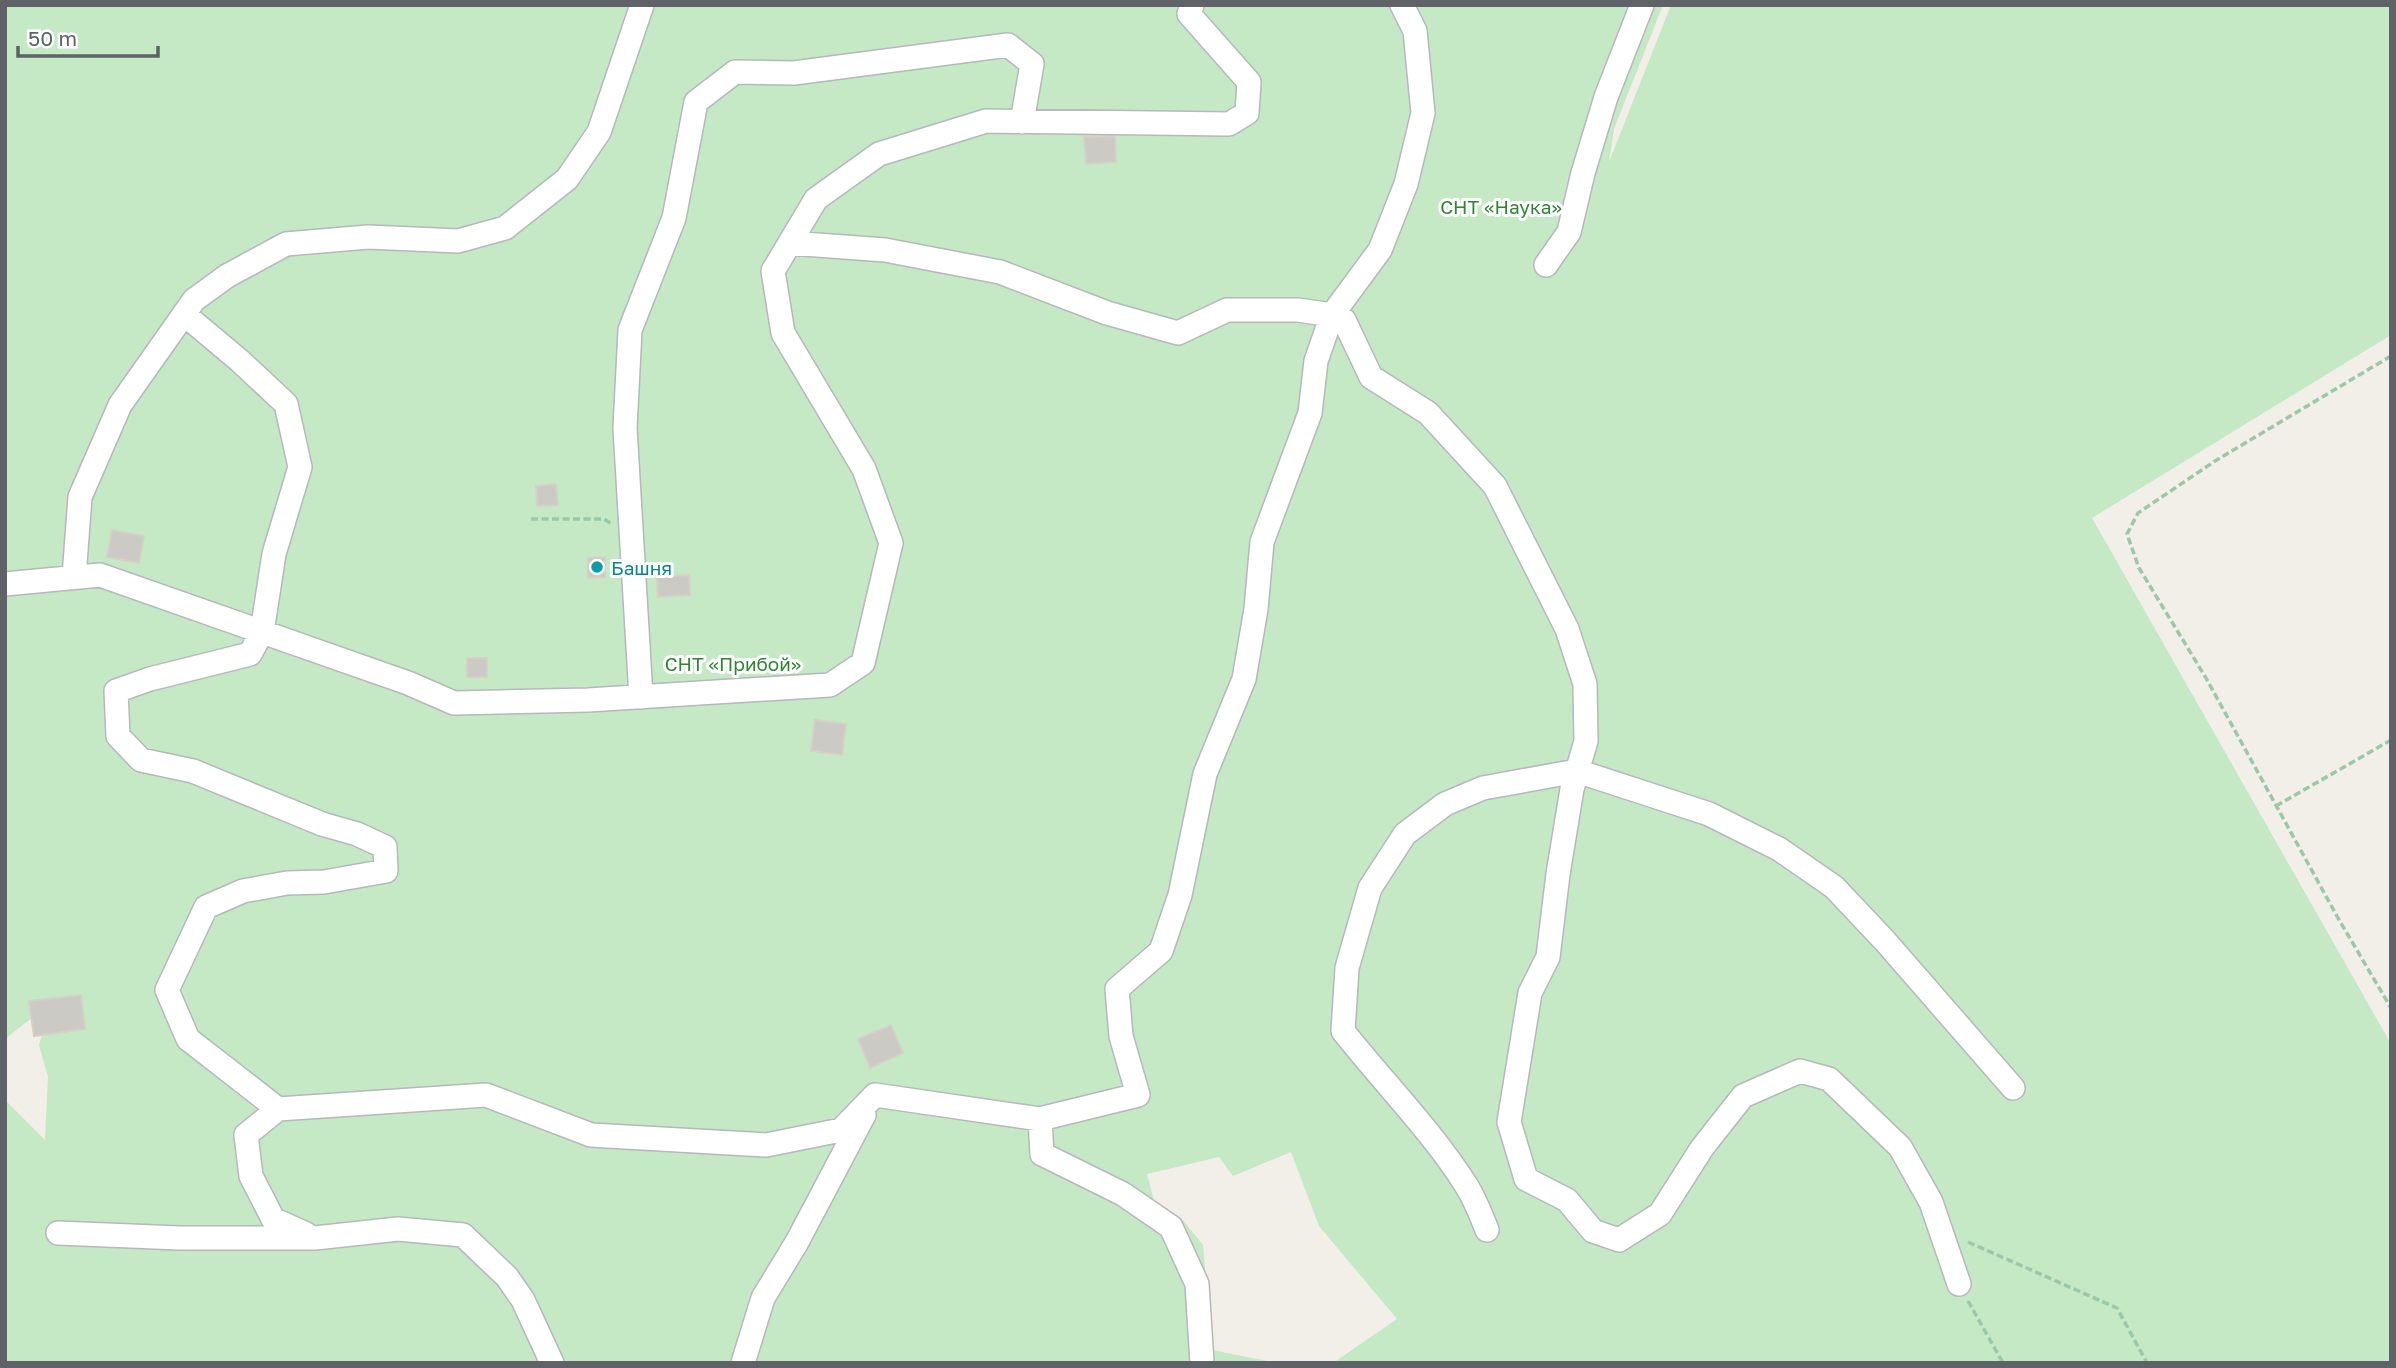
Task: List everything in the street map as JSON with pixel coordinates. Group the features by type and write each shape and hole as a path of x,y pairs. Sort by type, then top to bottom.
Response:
{"lane":[{"path":"74,577 80,497 120,405 194,300 226,276 285,244 368,237 458,241 505,228 567,179 599,132 642,5"},
{"path":"5,584 100,575 408,683 454,703 641,697 830,685 863,663 891,543 864,468 783,332 773,271 817,199 879,154 986,121 1229,124 1247,113 1249,82 1189,14 1192,5"},
{"path":"875,1095 1040,1119 1138,1095 1121,1036 1117,989 1161,951 1180,895 1205,774 1244,679 1256,609 1262,542 1310,413 1316,360 1332,315 1380,250 1406,184 1423,113 1415,31 1402,5"},
{"path":"1546,265 1569,232 1606,96 1642,5"},
{"path":"641,697 625,428 630,330 674,218 696,102 735,72 794,73 1009,45 1031,64 1022,122"},
{"path":"790,243 885,250 1000,272 1107,313 1178,333 1227,310 1298,310 1332,315 1344,320 1371,377 1428,413 1495,486 1567,629 1585,684 1586,741 1572,789 1548,957 1530,993 1509,1122 1525,1179 1567,1200 1593,1231 1619,1240 1660,1214 1702,1148 1743,1096 1800,1070 1829,1079 1900,1147 1931,1202 1959,1284"},
{"path":"184,314 286,404 300,467 274,554 262,632 250,654 116,691 118,736 141,760 193,771 385,847 386,871 324,882 287,883 243,891 206,907 167,990 188,1039 278,1109"},
{"path":"1487,1230 1468,1187 1433,1138 1343,1031 1347,968 1370,888 1405,834 1445,804 1483,788 1577,771 1709,814 1779,849 1833,887 1885,941 2013,1087"},
{"path":"315,1238 273,1219 251,1176 246,1135 278,1109 486,1095 591,1135 766,1145 841,1130 875,1095"},
{"path":"743,1363 763,1298 842,1161 875,1095"},
{"path":"1040,1119 1042,1154 1123,1194 1171,1227 1197,1284 1202,1363"},
{"path":"58,1233 178,1238 315,1238 397,1229 463,1235 507,1277 523,1300 552,1363"}],"path":[{"path":"2391,356 2215,461 2138,513 2127,534 2139,568 2206,678 2391,1008"},
{"path":"531,519 604,519 632,537"},
{"path":"2276,806 2391,740"},
{"path":"1940,1230 2117,1308 2147,1363"},
{"path":"1959,1284 2003,1363"}],"green space":[{"name":"СНТ «Прибой»","path":"5,5 1663,5 1614,129 1609,162 1671,5 2391,5 2391,335 2092,518 2391,1044 2391,1363 1333,1363 1397,1319 1319,1226 1291,1152 1233,1176 1219,1157 1147,1174 1154,1201 1181,1218 1203,1245 1212,1350 1267,1363 5,1363 5,1100 45,1140 48,1077 39,1045 51,1003 5,1039"}],"building":[{"path":"1115,136 1116,162 1086,164 1084,137"},
{"path":"556,484 558,505 537,506 536,486"},
{"path":"112,530 144,536 139,563 107,557"},
{"name":"Башня","path":"605,557 605,577 588,578 588,558"},
{"path":"689,575 690,595 658,597 657,577"},
{"path":"467,658 487,658 487,677 467,677"},
{"path":"815,720 846,724 842,755 811,751"},
{"path":"81,995 85,1029 34,1036 29,1001"},
{"path":"891,1025 903,1053 870,1068 858,1039"}],"place":[{"name":"Башня","path":"597,567"}],"park label":[{"name":"СНТ «Наука»","path":"1501,206"}]}
